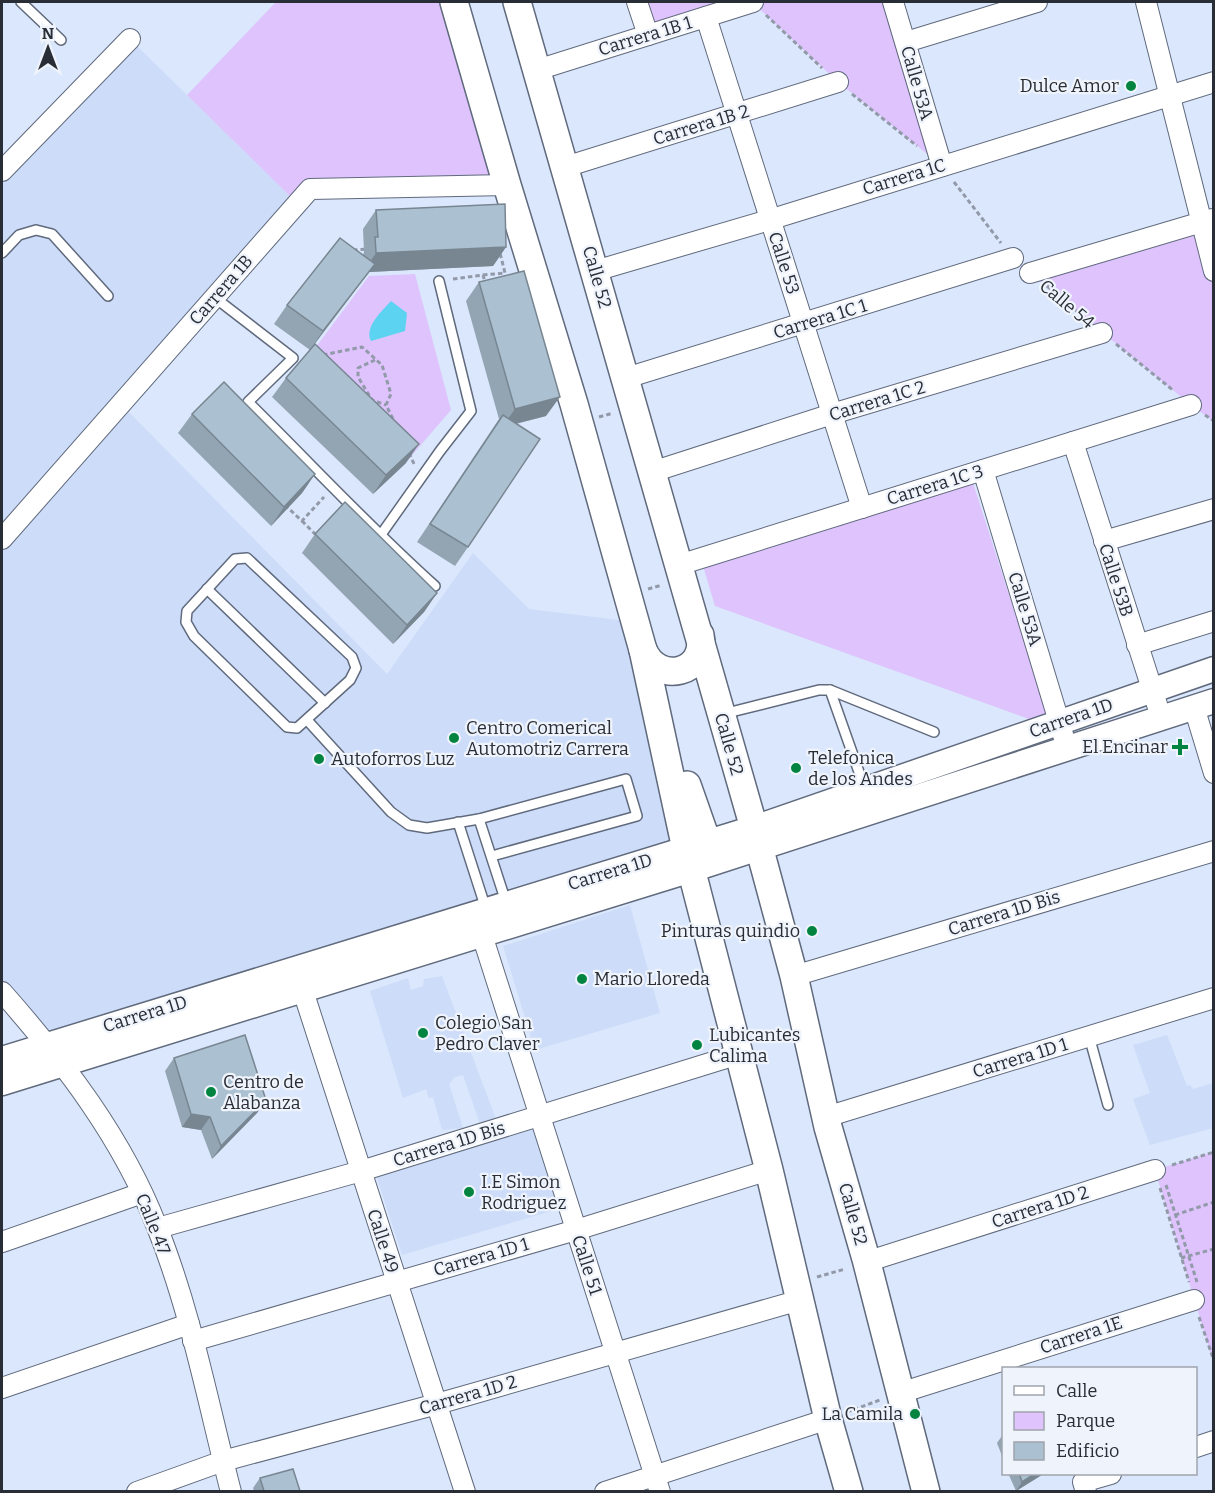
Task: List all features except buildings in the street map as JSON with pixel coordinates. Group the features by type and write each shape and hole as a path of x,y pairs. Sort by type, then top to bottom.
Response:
{"main road":[{"path":"454,2 574,404 651,679 695,854 739,1054 828,1419 849,1491"},
{"name":"Calle 52","path":"517,2 699,633 794,976 826,1117 926,1491"},
{"path":"643,650 646,658 659,669 667,671 684,669 691,664 700,650 699,633"},
{"path":"695,854 756,838"}],"street":[{"path":"637,2 648,35"},
{"name":"Calle 53A","path":"893,2 942,166"},
{"path":"906,42 1037,2"},
{"path":"1146,2 1170,96 1207,220 1214,271"},
{"name":"Carrera 1B 1","path":"537,70 753,3"},
{"name":"Calle 53","path":"706,17 862,508"},
{"path":"2,171 130,39"},
{"name":"Carrera 1B 2","path":"565,167 838,82"},
{"name":"Carrera 1C","path":"595,270 769,220 1214,82"},
{"name":"Carrera 1B","path":"2,539 310,189 507,185"},
{"path":"1030,273 1207,220"},
{"name":"Carrera 1C 1","path":"626,378 1013,258"},
{"name":"Carrera 1C 2","path":"652,472 832,414 1102,333"},
{"name":"Carrera 1C 3","path":"681,572 862,508 1191,405"},
{"name":"Calle 53B","path":"1073,442 1161,717"},
{"name":"Calle 53A","path":"983,470 1067,748"},
{"path":"1104,541 1214,509"},
{"path":"1137,645 1214,621"},
{"name":"Carrera 1D","path":"756,838 869,800 1059,722 1214,669"},
{"path":"1204,704 1214,773"},
{"name":"Carrera 1D","path":"869,800 1067,748 1204,704"},
{"name":"Carrera 1D Bis","path":"794,976 1214,851"},
{"name":"Carrera 1D","path":"2,1059 496,906 695,854"},
{"name":"Carrera 1D","path":"2,1083 482,935 695,854"},
{"name":"Calle 51","path":"482,935 657,1483"},
{"name":"Calle 49","path":"303,991 465,1491"},
{"name":"Calle 47","path":"2,992 63,1064 111,1137 142,1193 158,1228 191,1333 231,1491"},
{"name":"Carrera 1D 1","path":"826,1117 1214,998"},
{"name":"Carrera 1D Bis","path":"158,1228 361,1171 739,1054"},
{"name":"Carrera 1D 1","path":"2,1388 191,1333 397,1282 576,1230 768,1170"},
{"name":"Carrera 1D 2","path":"866,1262 1156,1173"},
{"path":"2,1242 142,1193"},
{"name":"Carrera 1D 2","path":"137,1491 223,1461 616,1354 798,1292"},
{"name":"Carrera 1E","path":"900,1393 1192,1295"},
{"path":"605,1491 657,1483 828,1419"},
{"path":"1197,1447 1214,1441"},
{"path":"1085,1487 1107,1475"}],"lane":[{"path":"21,2 61,40"},
{"path":"2,253 19,235 36,230 52,234 108,296"},
{"path":"380,536 471,411 439,281"},
{"path":"214,297 293,358 248,402 380,536 435,586"},
{"path":"247,558 352,657 356,668 350,680 325,703 297,728 286,728 194,636 186,622 187,610 235,559 247,558"},
{"path":"207,589 325,703"},
{"path":"721,715 819,690 830,690 934,732"},
{"path":"830,690 869,800"},
{"path":"307,720 391,812 408,825 427,828 479,819 626,779 637,816 492,856"},
{"path":"479,819 492,856 496,906"},
{"path":"458,822 496,906"},
{"path":"1089,1036 1108,1105"}],"path":[{"path":"942,166 1013,258"},
{"path":"439,281 505,273 498,246"},
{"path":"349,250 372,249"},
{"name":"Calle 54","path":"1030,273 1191,405 1214,421"},
{"path":"483,275 486,286"},
{"path":"293,358 307,359 362,347 382,365 391,394 386,405"},
{"path":"375,360 358,368 358,377 372,399 386,405 396,426"},
{"path":"406,446 420,479"},
{"path":"302,521 334,487"},
{"path":"277,498 319,538"},
{"path":"627,595 681,572"},
{"path":"1156,1173 1214,1152"},
{"path":"1156,1173 1163,1175 1198,1282 1192,1295"},
{"path":"1156,1173 1214,1360"},
{"path":"1169,1216 1214,1202"},
{"path":"1181,1258 1214,1249"},
{"path":"798,1292 866,1262"},
{"path":"828,1419 900,1393"}],"shaded area":[{"path":"130,39 297,203 121,404 387,674 473,553 529,609 635,622 686,849 47,1044 2,992 2,171"},
{"name":"Mario Lloreda","path":"630,905 660,1013 535,1050 503,946"},
{"name":"Colegio San Pedro Claver","path":"442,976 496,1119 480,1124 463,1075 455,1077 449,1084 463,1128 442,1130 433,1097 429,1098 426,1089 403,1098 370,991 408,978 411,990 423,986 424,979"},
{"path":"1167,1035 1187,1086 1190,1085 1193,1089 1213,1083 1213,1128 1150,1145 1133,1099 1150,1093 1133,1045"},
{"name":"I.E Simon Rodriguez","path":"535,1126 562,1208 402,1255 376,1175"}],"green space":[{"path":"276,2 454,2 507,185 310,189 297,203 187,95"},
{"path":"637,2 893,2 942,166 838,82 753,3 648,35"},
{"path":"1201,222 1213,271 1213,421 1030,273"},
{"path":"415,274 451,410 407,461 307,359 369,276"},
{"path":"973,483 1047,713 1032,720 715,606 703,566"},
{"path":"1213,1152 1213,1361 1155,1170"}],"water":[{"path":"391,301 407,313 405,331 371,341 369,336 372,325"}],"place":[{"name":"Dulce Amor","path":"1131,86"},
{"name":"Centro Comerical Automotriz Carrera","path":"454,738"},
{"name":"El Encinar","path":"1180,747"},
{"name":"Autoforros Luz","path":"319,759"},
{"name":"Telefonica de los Andes","path":"796,768"},
{"name":"Pinturas quindio","path":"812,931"},
{"name":"Mario Lloreda","path":"582,979"},
{"name":"Colegio San Pedro Claver","path":"423,1033"},
{"name":"Lubicantes Calima","path":"697,1045"},
{"name":"Centro de Alabanza","path":"211,1092"},
{"name":"I.E Simon Rodriguez","path":"469,1192"},
{"name":"La Camila","path":"915,1414"}]}
